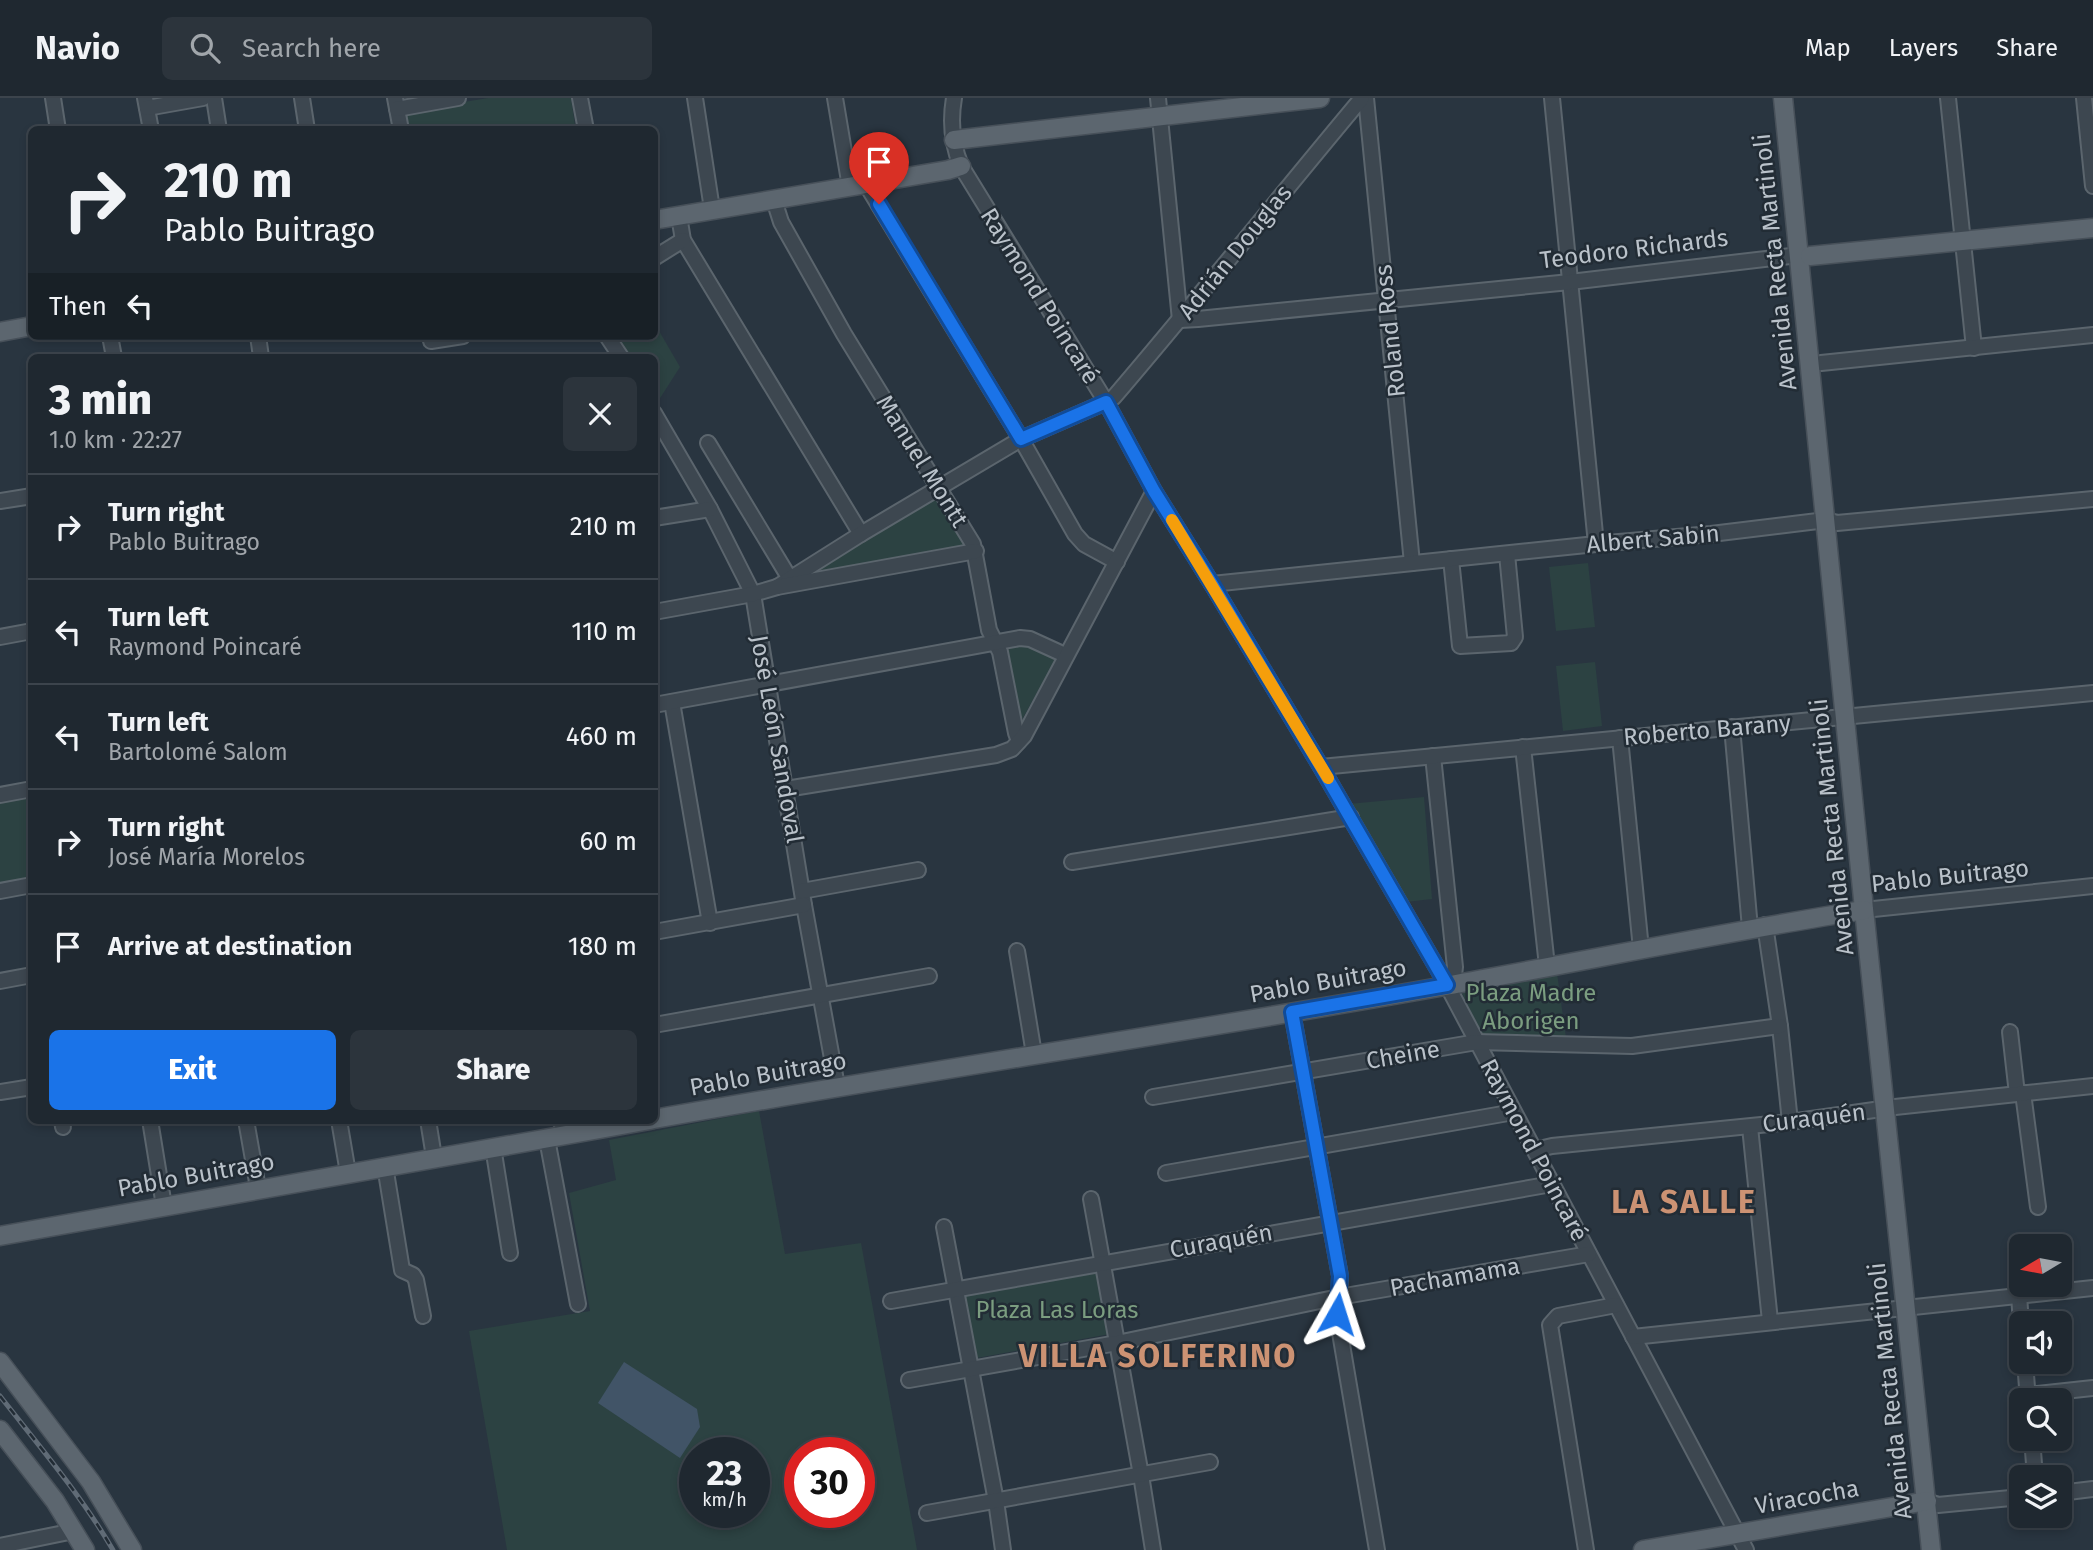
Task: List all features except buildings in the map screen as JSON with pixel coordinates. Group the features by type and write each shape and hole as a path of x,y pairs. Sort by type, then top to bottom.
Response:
{"main road":[{"path":"954,141 1159,107 1320,98"},
{"name":"Avenida Recta Martinoli","path":"1783,98 1821,363 1831,522"},
{"name":"Avenida Recta Martinoli","path":"1794,98 1805,255 1890,1108 1932,1503 1942,1550"},
{"path":"658,219 961,166"},
{"name":"Teodoro Richards","path":"1805,255 2093,228"},
{"path":"0,332 28,327"},
{"name":"Pablo Buitrago","path":"658,1119 837,1086 1450,985 1758,927 1870,909"},
{"name":"Pablo Buitrago","path":"0,1236 493,1147 557,1131 617,1124"},
{"path":"0,1362 84,1472 132,1550"},
{"path":"0,1430 55,1501 85,1550"},
{"name":"Avenida Recta Martinoli","path":"1931,1550 1932,1503"},
{"name":"Viracocha","path":"1643,1550 1932,1503"}],"street":[{"path":"53,98 57,126"},
{"path":"150,126 146,103 203,98"},
{"path":"214,98 218,126"},
{"path":"302,98 306,126"},
{"path":"400,126 396,103 458,98"},
{"path":"580,98 585,126"},
{"path":"695,98 712,209"},
{"path":"835,98 858,185 1021,439 1079,540 1117,562"},
{"name":"Raymond Poincaré","path":"954,98 951,117 961,166 1106,402 1154,491 1450,985 1477,1042 1746,1550"},
{"name":"Roland Ross","path":"1364,98 1388,300 1412,563"},
{"name":"Adrián Douglas","path":"1106,402 1114,397 1180,320 1249,233 1364,98"},
{"path":"1552,98 1597,544"},
{"path":"1948,98 1974,348"},
{"path":"2084,98 2093,186"},
{"path":"1159,107 1180,320"},
{"name":"Manuel Montt","path":"774,200 781,222 844,334 976,551 989,629 1000,652 1019,741"},
{"path":"679,216 683,240 862,534"},
{"path":"658,256 683,240"},
{"name":"Teodoro Richards","path":"1180,320 1570,282 1805,255"},
{"path":"1821,363 2093,335"},
{"path":"777,587 1021,439 1106,402"},
{"name":"José León Sandoval","path":"658,420 710,509 752,594 837,1086"},
{"path":"708,443 790,579"},
{"path":"786,789 996,755 1012,749 1019,741 1154,491"},
{"path":"0,501 28,497"},
{"name":"Albert Sabin","path":"1212,584 1597,544 2093,499"},
{"path":"658,518 710,509"},
{"path":"658,611 976,551"},
{"path":"1451,559 1460,646 1511,643 1515,637 1507,554"},
{"path":"0,637 28,632"},
{"path":"658,704 1020,638 1030,639 1065,654"},
{"name":"Roberto Barany","path":"1321,767 2093,693"},
{"path":"672,702 710,923"},
{"path":"1732,727 1758,927 1780,1026 1790,1122"},
{"path":"1620,738 1642,949"},
{"path":"1523,747 1547,966"},
{"path":"1433,756 1455,967 1450,985"},
{"path":"0,795 28,790"},
{"path":"1072,862 1351,817"},
{"path":"658,931 710,923 918,870"},
{"path":"0,891 28,886"},
{"name":"Pablo Buitrago","path":"1870,909 2093,886"},
{"path":"1017,951 1034,1055"},
{"path":"0,981 28,976"},
{"path":"658,1024 929,976"},
{"path":"1292,1012 1340,1276 1338,1321 1377,1550"},
{"name":"Cheine","path":"1153,1097 1477,1042 1632,1046 1780,1026"},
{"path":"2010,1032 2038,1208"},
{"name":"Curaquén","path":"1535,1150 2093,1086"},
{"path":"0,1093 28,1088"},
{"path":"1166,1173 1514,1112"},
{"path":"151,1124 164,1206"},
{"path":"247,1124 258,1188"},
{"path":"340,1124 348,1173"},
{"path":"429,1124 435,1157"},
{"path":"1750,1126 1770,1321"},
{"path":"557,1131 578,1304"},
{"path":"493,1147 510,1253"},
{"path":"385,1166 402,1269 416,1280 423,1316"},
{"name":"Curaquén","path":"891,1301 1552,1184"},
{"path":"1091,1199 1153,1550"},
{"path":"944,1227 1003,1550"},
{"name":"Pachamama","path":"909,1380 1117,1342 1339,1297 1589,1254"},
{"path":"2072,1290 2093,1288"},
{"path":"1633,1337 2009,1296"},
{"path":"1586,1550 1550,1325 1558,1316 1616,1305"},
{"path":"2072,1391 2093,1388"},
{"path":"928,1513 1210,1462"},
{"path":"2072,1492 2093,1489"},
{"name":"Viracocha","path":"1932,1503 2009,1498"},
{"path":"0,1546 74,1531"}],"green space":[{"path":"488,98 571,98 575,125 400,126 398,113"},
{"path":"658,329 680,367 658,401 658,354 620,354 615,345 623,340 658,340"},
{"path":"936,498 966,545 962,550 815,571 814,567"},
{"path":"1588,563 1595,627 1556,631 1549,567"},
{"path":"1026,644 1056,659 1020,723 1007,652 1013,645"},
{"path":"1595,662 1602,726 1563,731 1556,666"},
{"path":"28,796 28,878 0,884 0,802"},
{"path":"1424,797 1432,899 1406,902 1348,804"},
{"name":"Plaza Madre Aborigen","path":"1557,973 1566,1038 1481,1034 1460,989"},
{"path":"759,1111 785,1254 861,1243 917,1550 507,1550 469,1331 590,1311 569,1193 616,1180 609,1140"},
{"name":"Plaza Las Loras","path":"1096,1269 1110,1334 977,1358 964,1292"}],"water":[{"path":"624,1362 697,1409 700,1427 694,1437 679,1437 679,1457 598,1403"}],"railway":[{"path":"0,1396 73,1490 113,1550"}],"slow traffic":[{"path":"1172,520 1328,778"}],"district":[{"name":"LA SALLE","path":"1684,1202"},
{"name":"VILLA SOLFERINO","path":"1158,1356"}],"route":[{"path":"879,204 1021,439 1106,402 1154,491 1351,817 1447,985 1292,1012 1340,1276 1337,1314"}]}
